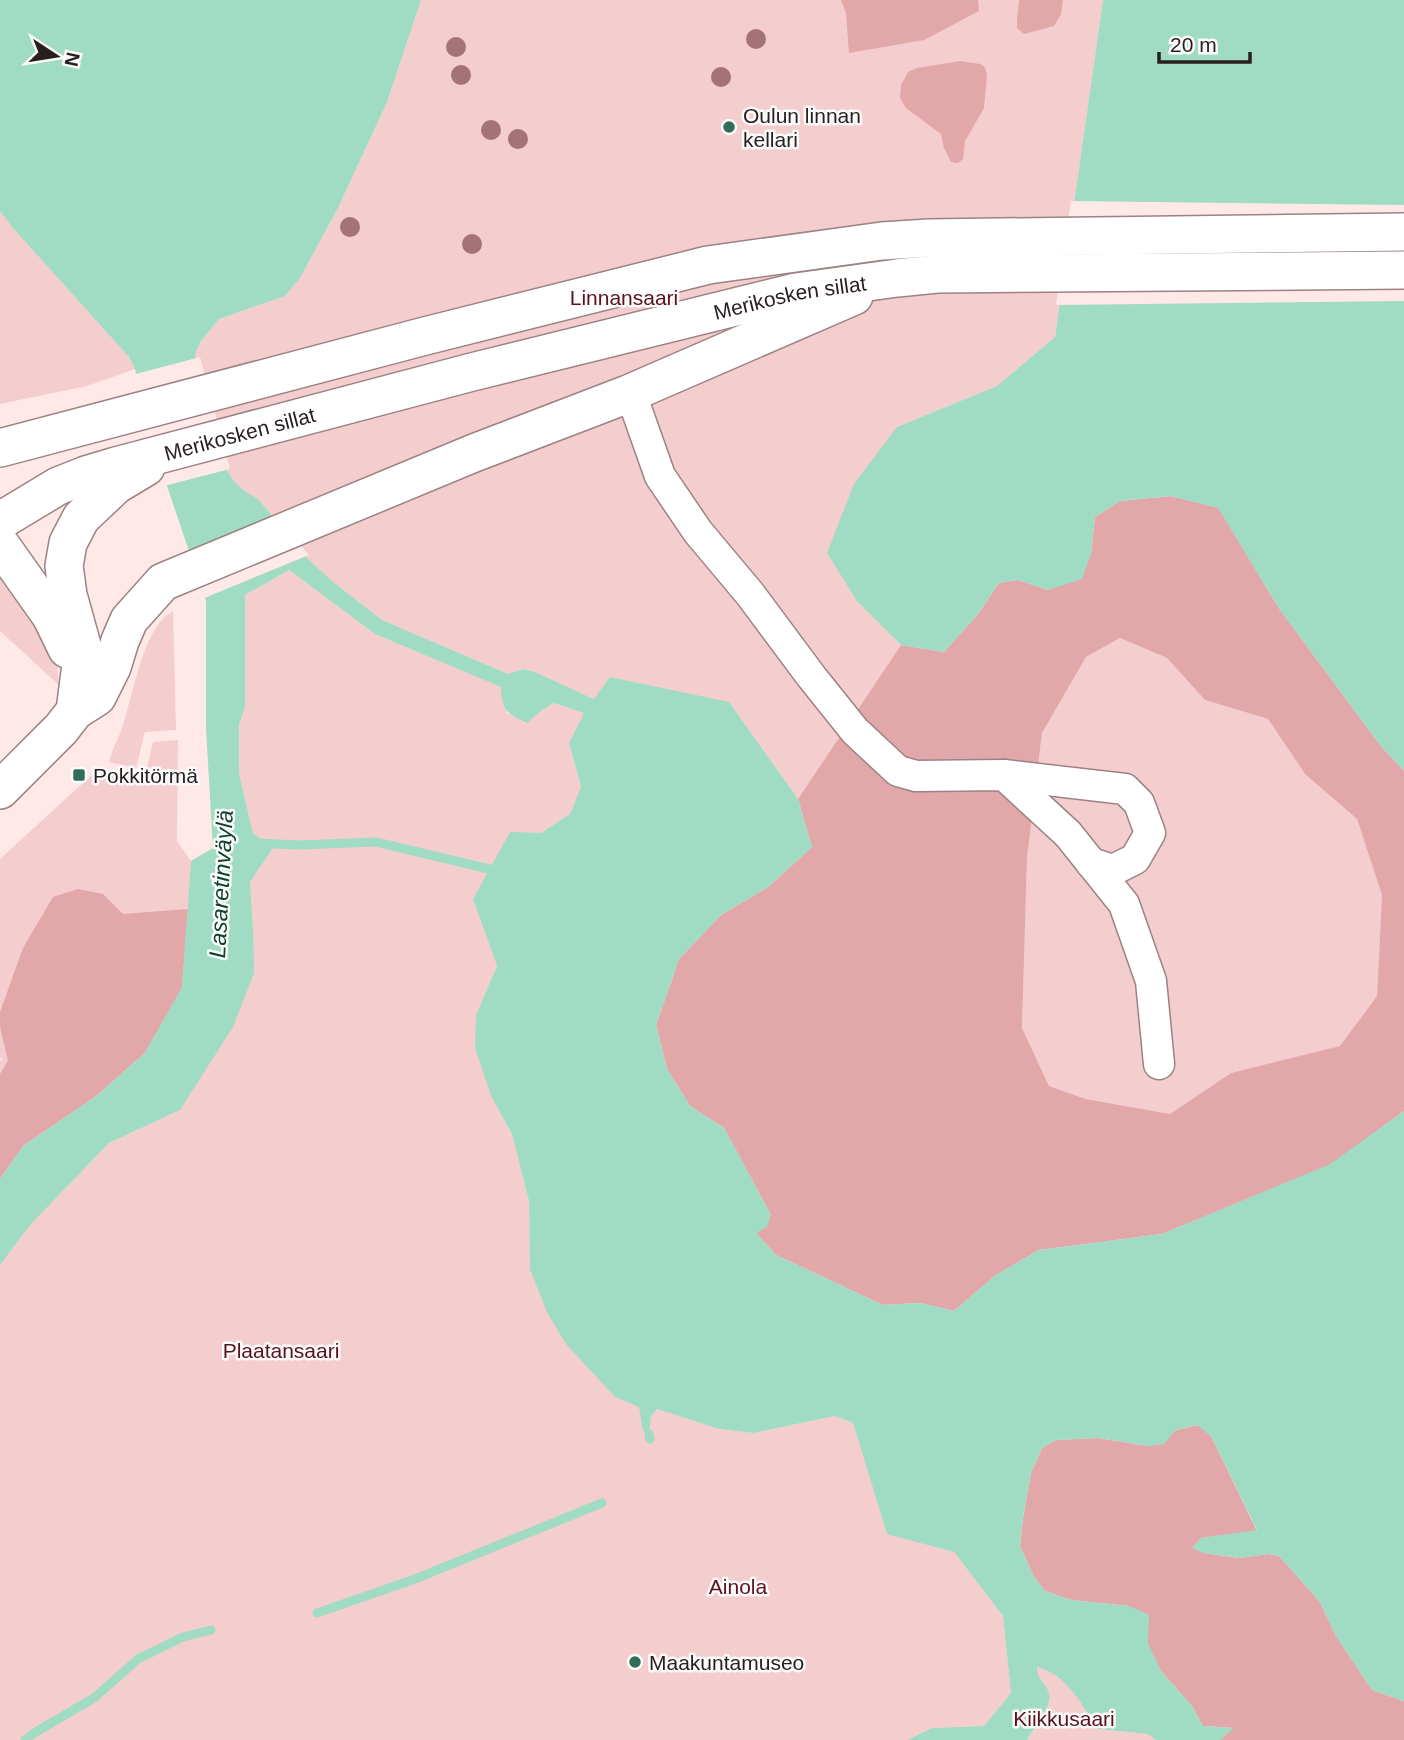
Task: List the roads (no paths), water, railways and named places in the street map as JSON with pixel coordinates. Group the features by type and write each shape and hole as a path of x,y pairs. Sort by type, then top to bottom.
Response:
{"main road":[{"name":"Merikosken sillat","path":"0,448 708,265 881,241 929,238 1404,232"},
{"name":"Merikosken sillat","path":"0,521 58,486 86,475 116,475 175,450 472,372 796,292 937,274 1404,270"},
{"path":"77,695 97,697 113,667 129,620 163,582 474,453 628,394 897,278"},
{"path":"0,790 61,729 77,695 83,649 68,595 64,566 68,543 81,518 116,475"},
{"path":"0,544 51,616 65,643 77,695"}],"lane":[{"path":"628,394 637,411 660,476 698,532 750,594 855,731 898,771 916,776 1004,775 1125,789 1139,803 1150,833 1135,859 1113,870 1091,863"},
{"path":"1004,775 1068,834 1124,904 1151,981 1159,1064"}],"water":[{"name":"Lasaretinväylä","path":"0,0 421,0 387,102 338,208 300,278 285,296 219,319 201,341 195,354 225,468 243,490 258,499 307,558 382,620 508,674 523,669 535,672 594,699 610,677 729,702 798,799 812,847 768,887 721,915 679,959 656,1025 667,1069 690,1106 724,1128 771,1215 767,1227 756,1233 776,1255 883,1305 920,1303 954,1311 996,1275 1039,1250 1162,1234 1330,1164 1404,1111 1404,1701 1372,1690 1336,1636 1320,1602 1279,1556 1268,1554 1240,1558 1204,1553 1192,1548 1201,1538 1257,1530 1211,1436 1197,1425 1176,1430 1164,1444 1149,1446 1098,1438 1056,1440 1042,1448 1031,1473 1020,1546 1034,1577 1045,1591 1071,1600 1129,1606 1149,1615 1148,1643 1161,1671 1192,1706 1203,1726 1234,1728 1220,1740 1156,1740 1148,1734 1098,1729 1066,1684 1048,1671 1037,1667 1049,1698 1027,1740 907,1740 932,1728 984,1726 1011,1693 1003,1616 954,1552 887,1534 853,1423 835,1416 753,1433 719,1429 657,1409 651,1416 649,1434 643,1431 639,1407 615,1397 566,1344 547,1312 530,1269 529,1201 512,1134 492,1098 475,1048 476,1015 497,966 473,899 510,832 541,833 570,814 581,787 569,743 584,713 554,703 527,723 520,720 506,710 501,687 375,634 289,570 245,595 245,707 239,725 239,774 253,833 273,848 250,882 254,973 233,1027 180,1110 109,1143 31,1224 0,1265 0,1179 23,1146 95,1097 145,1053 182,987 191,861 213,848 206,728 206,601 166,483 135,369 129,357 0,211"},
{"path":"1103,0 1404,0 1404,771 1380,745 1278,607 1218,508 1171,496 1120,501 1095,517 1091,554 1082,579 1048,590 1018,580 999,583 978,614 944,652 901,645 857,601 827,553 854,484 897,427 997,386 1055,337"}],"waterway":[{"path":"256,843 299,845 376,842 489,869"},
{"path":"649,1434 650,1439"},
{"path":"317,1613 415,1579 602,1503"},
{"path":"25,1740 94,1698 138,1659 183,1637 211,1630"}],"place":[{"name":"Oulun linnan kellari","path":"729,127"},
{"name":"Pokkitörmä","path":"79,775"},
{"name":"Maakuntamuseo","path":"635,1662"}],"park label":[{"name":"Linnansaari","path":"624,297"},
{"name":"Plaatansaari","path":"281,1350"},
{"name":"Ainola","path":"738,1586"},
{"name":"Kiikkusaari","path":"1064,1718"}]}
